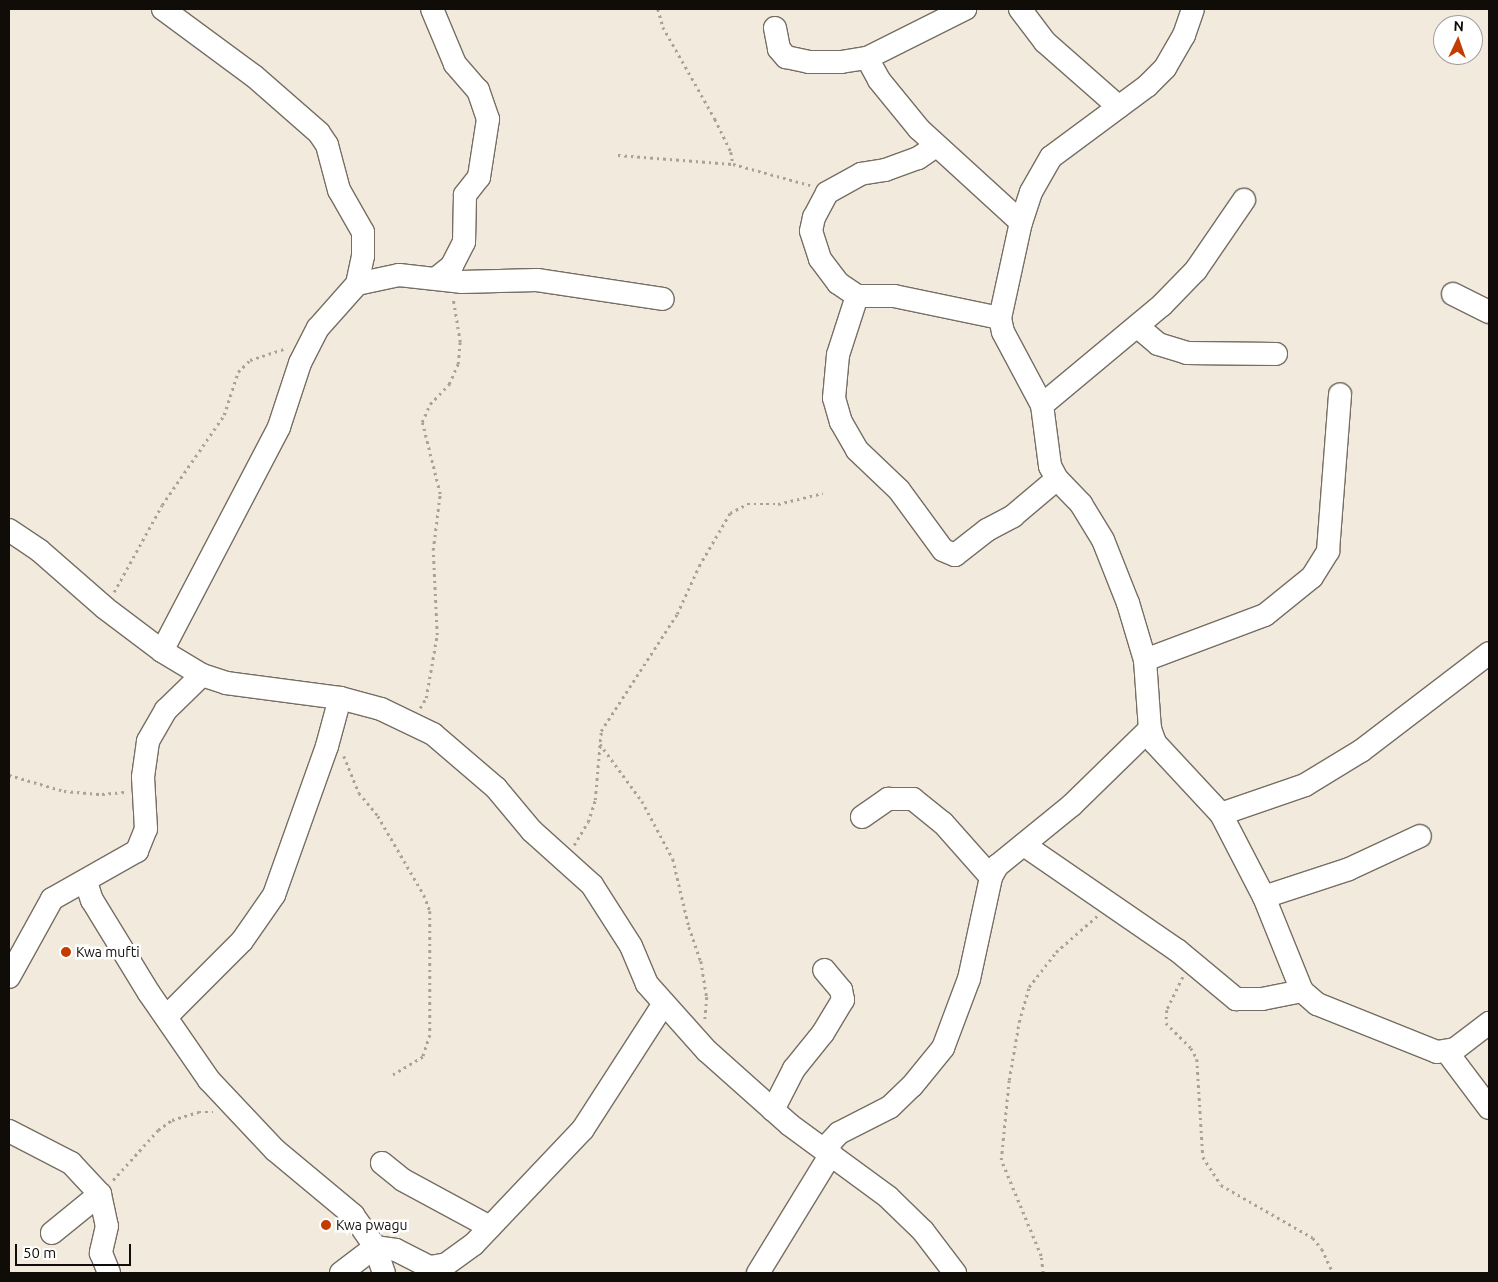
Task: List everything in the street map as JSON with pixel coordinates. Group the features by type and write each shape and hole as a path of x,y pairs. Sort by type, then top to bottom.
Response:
{"street":[{"path":"162,651 279,427 300,363 311,340 318,328 357,284 363,256 363,232 339,190 323,139 305,119 254,76 163,9"},
{"path":"432,9 455,64 478,90 488,119 479,177 465,196 464,242 444,279"},
{"path":"774,28 779,49 792,59 841,62 867,58 965,9"},
{"path":"1020,9 1045,42 1119,107"},
{"path":"1193,9 1184,35 1165,68 1147,86 1051,157 1031,192 1021,222 1000,318 1003,332 1042,405 1046,447 1057,479 1081,504 1103,540 1128,603 1145,660 1150,729 1155,743 1221,814 1264,897 1302,991 1316,1004 1411,1043 1447,1052 1489,1108"},
{"path":"867,58 880,80 906,115 936,146 1021,222"},
{"path":"936,146 918,158 884,170 861,174 827,193 814,217 811,231 820,259 830,275 857,296 894,296 1000,318"},
{"path":"1042,405 1138,327 1196,270 1244,200"},
{"path":"357,284 382,276 537,280 663,299"},
{"path":"1453,294 1489,312"},
{"path":"857,296 838,355 834,398 841,422 858,450 899,490 943,550 955,555 987,530 1013,516 1057,479"},
{"path":"1138,327 1158,344 1187,353 1276,354"},
{"path":"1145,660 1265,615 1312,578 1328,551 1340,394"},
{"path":"9,530 40,551 105,608 162,651 202,676 226,683 340,698 411,722 432,734 477,770 532,831 563,858 597,892 631,946 647,984 662,1005 773,1110 865,1177 923,1231 955,1273"},
{"path":"1221,814 1305,784 1353,756 1489,653"},
{"path":"9,977 52,899 128,858 140,847 146,829 143,788 148,742 157,722 202,676"},
{"path":"166,1017 242,942 274,896 331,736 340,698"},
{"path":"758,1273 839,1133 890,1107 912,1086 943,1048 969,979 991,877 997,866 1072,805 1150,729"},
{"path":"862,816 888,799 913,799 942,823 991,877"},
{"path":"1264,897 1349,869 1420,836"},
{"path":"1024,845 1112,903 1190,961 1236,999 1262,998 1302,991"},
{"path":"86,882 92,900 166,1017 209,1080 275,1150 353,1215 375,1247 384,1273"},
{"path":"773,1110 794,1069 823,1033 843,1000 841,990 824,970"},
{"path":"341,1273 375,1247 396,1250 439,1269 490,1227 597,1111 662,1005"},
{"path":"1447,1052 1489,1023"},
{"path":"9,1131 71,1163 100,1194 107,1226 101,1253 109,1273"},
{"path":"382,1163 403,1180 490,1227"},
{"path":"52,1233 100,1194"}],"path":[{"path":"658,9 663,27 725,140 733,164"},
{"path":"618,155 733,164 792,178 827,193"},
{"path":"411,722 426,698 437,636 433,550 440,494 422,422 430,404 449,384 458,364 460,342 444,279"},
{"path":"105,608 162,505 224,415 238,372 250,360 311,340"},
{"path":"563,858 580,836 593,811 601,731 677,614 699,566 730,513 747,504 778,504 823,493"},
{"path":"331,736 347,761 359,793 378,816 421,888 430,911 430,1035 423,1057 392,1075"},
{"path":"599,743 637,794 673,859 689,927 701,961 707,997 700,1043"},
{"path":"9,775 48,787 86,794 120,793 143,788"},
{"path":"1043,1273 1041,1256 1016,1201 1001,1160 1019,1022 1029,987 1037,974 1056,952 1112,903"},
{"path":"1190,961 1167,1010 1166,1023 1191,1048 1197,1059 1204,1156 1221,1184 1312,1238 1322,1249 1333,1273"},
{"path":"100,1194 158,1130 172,1120 199,1112 221,1112 244,1117"}],"place":[{"name":"Kwa mufti","path":"66,952"},
{"name":"Kwa pwagu","path":"326,1225"}]}
